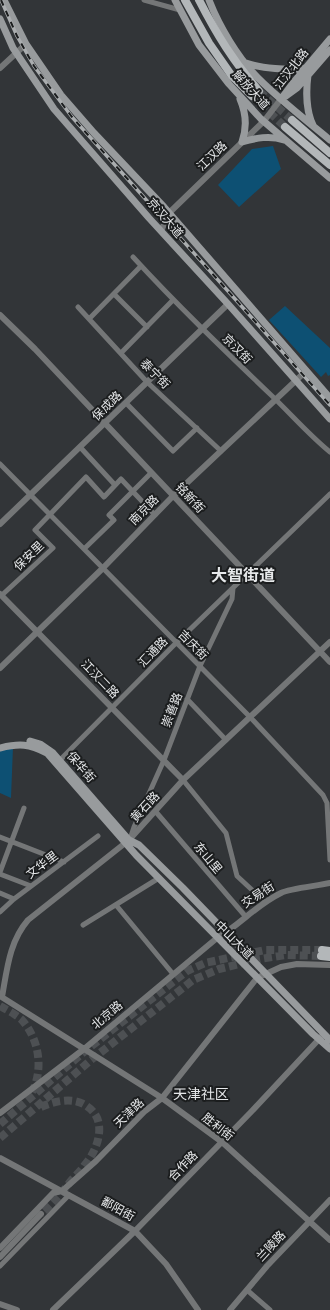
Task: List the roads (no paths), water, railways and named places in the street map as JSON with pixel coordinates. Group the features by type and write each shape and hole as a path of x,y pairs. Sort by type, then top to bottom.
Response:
{"main road":[{"name":"京汉大道","path":"4,0 26,44 61,95 94,133 169,213 330,398"},
{"name":"解放大道","path":"175,0 199,45 239,95 264,122 330,178"},
{"name":"解放大道","path":"185,0 209,43 232,76 256,94 222,44 199,0"},
{"name":"解放大道","path":"209,0 213,11 230,40 257,77 330,140"},
{"name":"京汉大道","path":"0,19 17,52 54,109 161,231 330,419"},
{"name":"江汉北路","path":"307,72 330,39"},
{"name":"江汉北路","path":"281,99 330,50"},
{"path":"245,62 259,66 307,72 309,114 314,127"},
{"path":"239,95 245,122 242,142 264,138 276,138 289,143"},
{"path":"292,120 330,153"},
{"path":"285,127 330,165"},
{"name":"保华街","path":"0,744 13,740 28,740 47,748 60,760 127,841"},
{"name":"保华街","path":"0,748 14,744 27,744 47,753 127,841"},
{"name":"中山大道","path":"127,841 159,878 217,938 319,1040 330,1049"},
{"name":"中山大道","path":"127,841 139,845 227,932 330,1040"},
{"path":"324,952 330,957"}],"street":[{"path":"144,0 180,10"},
{"path":"0,68 26,44"},
{"name":"江汉路","path":"161,231 169,213 264,122 281,99"},
{"name":"京汉街","path":"133,256 173,300 310,435 330,452"},
{"path":"89,319 141,266"},
{"path":"114,294 147,327"},
{"path":"121,353 173,300"},
{"name":"保成路","path":"0,524 228,304"},
{"name":"泰宁街","path":"78,307 147,382 221,451"},
{"name":"铭新街","path":"0,315 35,349 330,662"},
{"name":"南京路","path":"0,668 103,568 173,496 306,371"},
{"path":"126,403 173,452 197,428"},
{"path":"80,447 115,485"},
{"name":"吉庆街","path":"0,464 250,717 323,794 328,803 330,860"},
{"path":"84,549 114,520 109,515 151,473"},
{"path":"49,514 86,477 104,496 121,480 155,515"},
{"name":"汇通路","path":"60,760 176,642 234,588 330,494"},
{"name":"保安里","path":"1,594 53,548 35,530 49,514"},
{"name":"崇善路","path":"127,841 164,760 200,666 232,599 234,588"},
{"name":"江汉二路","path":"1,594 183,780"},
{"name":"黄石路","path":"1,996 11,949 24,925 33,916 127,841 156,812 183,780 330,642"},
{"path":"187,699 226,740"},
{"path":"183,780 226,833 237,876 265,902"},
{"path":"24,808 0,873 31,886"},
{"name":"东山里","path":"156,812 246,916"},
{"name":"文华里","path":"0,912 14,899 98,836"},
{"path":"0,837 64,862"},
{"path":"83,925 159,878"},
{"name":"交易街","path":"227,932 256,908 282,892 330,883"},
{"path":"0,893 14,899"},
{"path":"116,905 173,974"},
{"name":"北京路","path":"0,1113 84,1049 217,938 227,932"},
{"path":"257,978 281,967 297,964 330,965"},
{"name":"天津路","path":"0,1248 53,1193 62,1191 96,1160 145,1111 162,1098 257,978"},
{"name":"胜利街","path":"1,996 162,1098 222,1142 330,1240"},
{"name":"合作路","path":"53,1310 135,1231 324,1034"},
{"name":"鄱阳街","path":"0,1158 135,1231 166,1264 198,1310"},
{"path":"0,1266 69,1195"},
{"name":"兰陵路","path":"230,1310 267,1266 330,1200"},
{"path":"0,1256 41,1214"},
{"path":"247,1290 270,1310"},
{"path":"0,1304 17,1310"}],"tunnel":[{"path":"259,91 292,120"},
{"path":"252,96 285,127"},
{"path":"0,1124 84,1052 187,971 205,963 265,950 322,950"},
{"path":"0,1138 91,1060 193,980 219,969 260,959 286,955 321,956"},
{"path":"0,1006 21,1019 32,1035 36,1044 39,1064 36,1083 32,1092"},
{"path":"41,1107 58,1101 71,1101 83,1104 94,1113 98,1120 99,1128 97,1144 89,1159 60,1195 41,1214"}],"railway":[{"path":"1,0 17,36 34,66 72,117 330,405"}],"district":[{"name":"大智街道","path":"243,575"},
{"name":"天津社区","path":"201,1094"}]}
